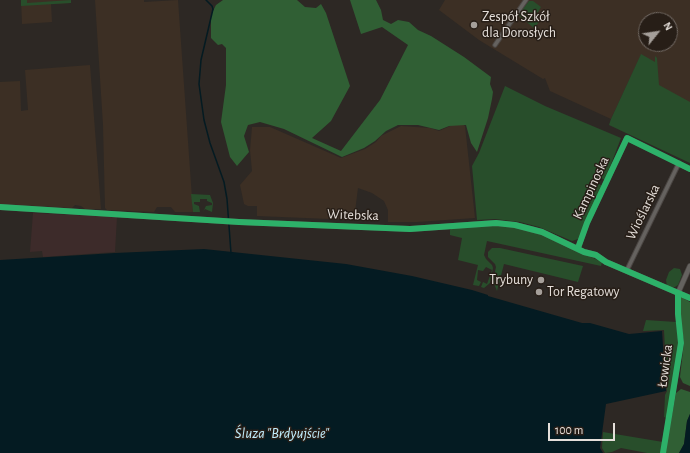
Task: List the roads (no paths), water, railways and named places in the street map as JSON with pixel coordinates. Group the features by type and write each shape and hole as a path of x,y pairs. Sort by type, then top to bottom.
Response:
{"street":[{"path":"495,45 526,0"},
{"name":"Kampinoska","path":"578,248 587,223 627,138 679,163"},
{"path":"679,163 690,169"},
{"name":"Wioślarska","path":"627,270 679,163"},
{"name":"Witebska","path":"0,207 239,222 410,229 496,223 506,224 534,229 584,252 596,255 606,262 690,298"},
{"name":"Łowicka","path":"664,442 681,343 678,314 678,292 690,266"}],"water":[{"name":"Śluza \"Brdyujście\"","path":"204,249 346,264 412,276 472,290 582,323 590,323 629,334 662,331 666,391 606,404 600,448 603,453 0,453 0,260"},
{"path":"690,414 690,453 679,453 684,444 687,421"}],"waterway":[{"path":"206,0 213,9 201,60 199,84 204,120 210,143 224,182 227,199 231,253"}],"place":[{"name":"Zespół Szkół dla Dorosłych","path":"474,25"},
{"name":"Trybuny","path":"541,280"},
{"name":"Tor Regatowy","path":"539,292"}]}
